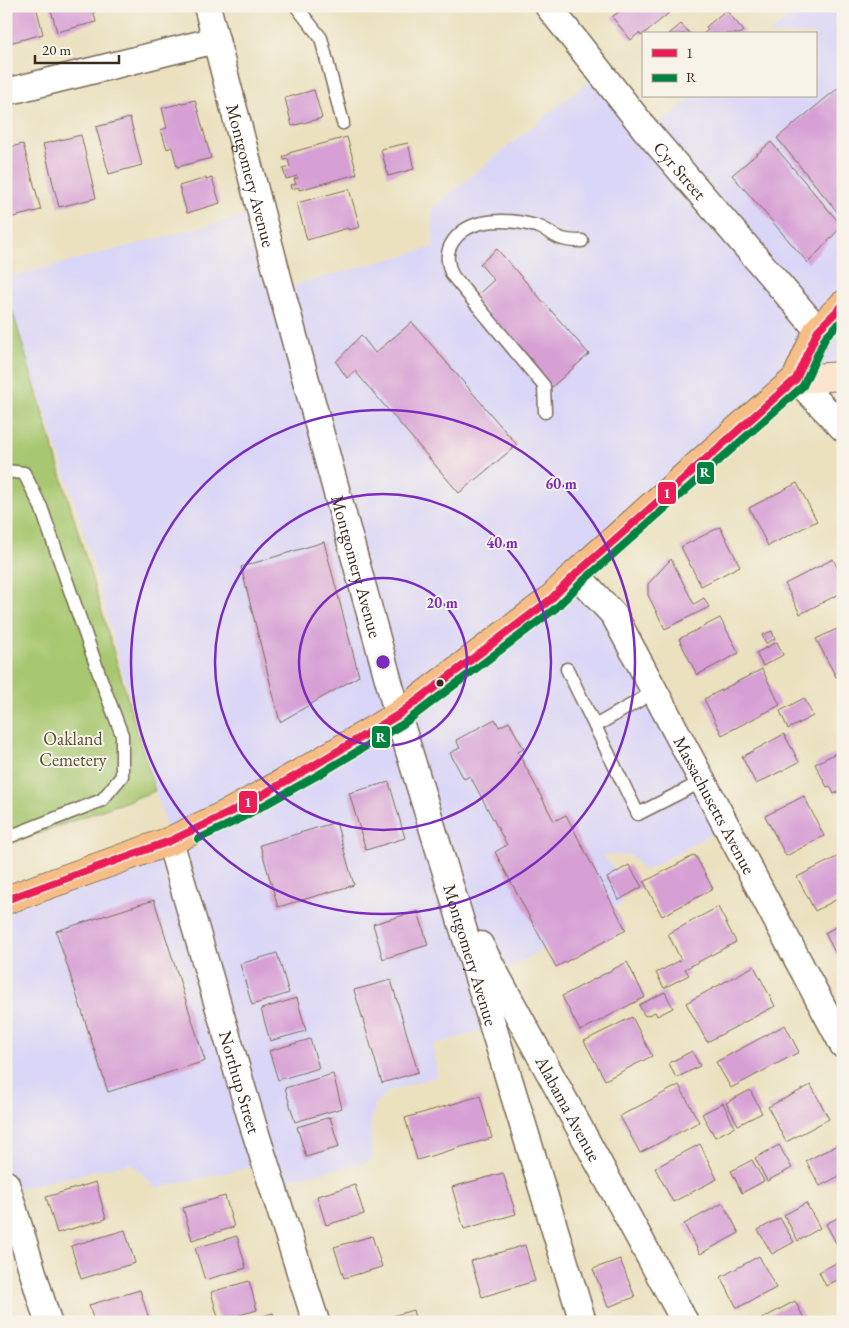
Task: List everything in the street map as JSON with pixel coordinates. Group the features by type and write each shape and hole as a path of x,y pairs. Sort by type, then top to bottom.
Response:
{"main road":[{"path":"6,900 170,841 239,807 398,715 550,600 576,574 796,378 818,330 843,305"},
{"path":"796,378 843,376"}],"street":[{"name":"Montgomery Avenue","path":"207,6 285,302 398,715 583,1322"},
{"name":"Cyr Street","path":"548,6 645,130 818,330"},
{"path":"6,92 216,40"},
{"path":"796,378 843,428"},
{"name":"Massachusetts Avenue","path":"576,574 614,616 843,1045"},
{"name":"Northup Street","path":"170,841 253,1125 316,1322"},
{"name":"Alabama Avenue","path":"453,895 685,1322"},
{"path":"6,1184 48,1322"}],"lane":[{"path":"296,6 321,38 343,123"},
{"path":"545,412 544,386 452,275 447,263 448,248 457,236 472,225 489,222 516,222 538,226 562,239 582,241"},
{"path":"6,471 24,472 41,507 122,735 122,776 102,800 6,838"},
{"path":"567,670 638,814 701,782"},
{"path":"595,726 654,692"}],"shaded area":[{"path":"802,6 843,6 843,387 824,395 789,365 581,573 716,830 644,871 631,855 602,855 622,877 622,903 496,976 484,1030 433,1045 437,1076 389,1091 376,1102 370,1127 372,1161 270,1183 260,1165 156,1188 131,1163 6,1191 6,900 170,841 77,509 6,294 6,278 252,214 276,290 434,247 432,208 596,75 654,128 692,98 816,98 816,32 771,32"}],"green space":[{"name":"Oakland Cemetery","path":"6,289 155,791 6,845"}],"building":[{"path":"6,6 36,6 43,34 6,44"},
{"path":"50,6 92,6 96,22 57,32"},
{"path":"620,6 664,6 669,13 646,32 642,32 641,36 639,33 631,40 612,17 620,11 618,8"},
{"path":"726,10 744,31 706,32 708,30 706,27"},
{"path":"681,24 688,32 671,32"},
{"path":"843,84 843,219 777,138"},
{"path":"314,90 322,118 292,126 285,98"},
{"path":"195,100 211,158 177,167 172,147 167,149 161,130 167,128 162,108"},
{"path":"130,118 142,165 109,174 96,127"},
{"path":"81,135 96,198 59,207 43,144"},
{"path":"347,137 357,174 299,190 299,187 291,189 290,185 296,184 294,179 298,178 297,176 286,179 283,169 290,167 288,159 284,160 283,156"},
{"path":"771,142 842,226 808,263 732,175"},
{"path":"408,143 414,169 388,176 381,149"},
{"path":"23,144 41,210 6,219 6,148"},
{"path":"206,178 206,180 212,178 220,203 187,213 179,186"},
{"path":"349,189 360,227 349,230 348,228 307,240 297,203"},
{"path":"497,249 589,354 552,387 474,298 494,280 480,264"},
{"path":"412,322 517,445 459,493 355,371 347,378 336,362 361,335 375,353"},
{"path":"797,483 817,521 768,546 749,508"},
{"path":"720,527 740,566 701,586 681,547"},
{"path":"324,542 359,676 280,722 241,567"},
{"path":"671,559 694,604 704,598 709,607 665,629 648,595 648,584"},
{"path":"833,559 843,579 843,592 800,614 785,584"},
{"path":"720,618 739,653 697,675 679,639"},
{"path":"843,626 843,674 836,677 816,639"},
{"path":"772,631 775,639 766,643 762,635"},
{"path":"777,642 783,655 763,666 756,653"},
{"path":"762,669 780,705 722,735 704,699"},
{"path":"804,698 813,716 788,729 780,711"},
{"path":"495,719 499,727 509,722 524,749 518,752 554,821 566,815 626,930 556,967 495,852 507,845 470,776 464,779 450,753 460,748 456,740"},
{"path":"784,734 799,762 756,784 742,757"},
{"path":"838,752 843,761 843,789 834,794 830,786 827,787 815,764"},
{"path":"389,782 405,838 366,850 349,793"},
{"path":"804,796 824,836 786,856 765,816"},
{"path":"336,822 354,885 278,907 260,845"},
{"path":"843,854 843,896 815,911 797,877"},
{"path":"695,855 713,889 662,916 644,882"},
{"path":"629,865 642,887 619,900 607,878"},
{"path":"154,900 205,1061 108,1092 56,931"},
{"path":"718,907 736,942 685,969 689,975 664,988 656,973 681,960 668,934"},
{"path":"418,911 428,945 383,959 373,924"},
{"path":"843,923 843,963 841,964 825,933"},
{"path":"277,953 289,993 252,1005 240,964"},
{"path":"627,962 645,997 580,1031 562,996"},
{"path":"754,966 775,1006 707,1042 686,1003"},
{"path":"391,980 418,1072 382,1083 354,990"},
{"path":"665,992 673,1008 657,1016 655,1012 644,1015 639,1005"},
{"path":"297,998 306,1031 270,1041 261,1009"},
{"path":"632,1017 652,1056 605,1080 584,1041"},
{"path":"785,1025 799,1052 731,1088 716,1062"},
{"path":"310,1039 319,1068 278,1080 269,1051"},
{"path":"692,1051 700,1066 676,1078 669,1063"},
{"path":"333,1074 342,1108 295,1122 285,1088"},
{"path":"679,1085 699,1122 640,1153 620,1116"},
{"path":"811,1085 829,1119 786,1142 768,1107"},
{"path":"750,1090 762,1113 738,1125 726,1103"},
{"path":"480,1096 492,1138 417,1160 405,1118"},
{"path":"723,1103 735,1127 715,1137 702,1114"},
{"path":"330,1117 339,1147 306,1157 297,1127"},
{"path":"843,1142 843,1174 820,1186 806,1161"},
{"path":"700,1144 717,1179 673,1202 655,1168"},
{"path":"779,1145 792,1168 767,1181 755,1158"},
{"path":"752,1160 764,1181 742,1193 731,1171"},
{"path":"503,1173 516,1214 464,1229 452,1187"},
{"path":"96,1182 106,1219 57,1233 46,1197"},
{"path":"355,1185 364,1214 326,1225 317,1196"},
{"path":"225,1196 234,1227 192,1240 183,1208"},
{"path":"723,1203 739,1233 700,1254 684,1224"},
{"path":"806,1203 820,1228 798,1241 784,1215"},
{"path":"843,1215 843,1256 826,1224"},
{"path":"780,1218 794,1242 772,1254 758,1230"},
{"path":"125,1230 135,1263 81,1279 71,1246"},
{"path":"237,1236 246,1268 205,1280 195,1248"},
{"path":"372,1236 382,1267 344,1278 334,1247"},
{"path":"525,1245 535,1281 482,1297 471,1261"},
{"path":"759,1256 776,1288 737,1308 721,1277"},
{"path":"620,1259 635,1297 608,1307 593,1269"},
{"path":"840,1261 843,1265 843,1277 826,1286 819,1272"},
{"path":"249,1281 257,1310 219,1321 211,1292"},
{"path":"140,1290 150,1322 94,1322 89,1305"},
{"path":"795,1301 806,1322 756,1322"},
{"path":"413,1310 416,1322 376,1322 376,1321"},
{"path":"273,1313 275,1322 245,1321"}],"transit line":[{"name":"1","path":"6,900 170,841 231,812 398,715 550,600 576,574 796,379 818,330 843,305"},
{"name":"R","path":"198,839 236,821 403,724 556,608 583,581 803,386 826,336 843,319"}]}
